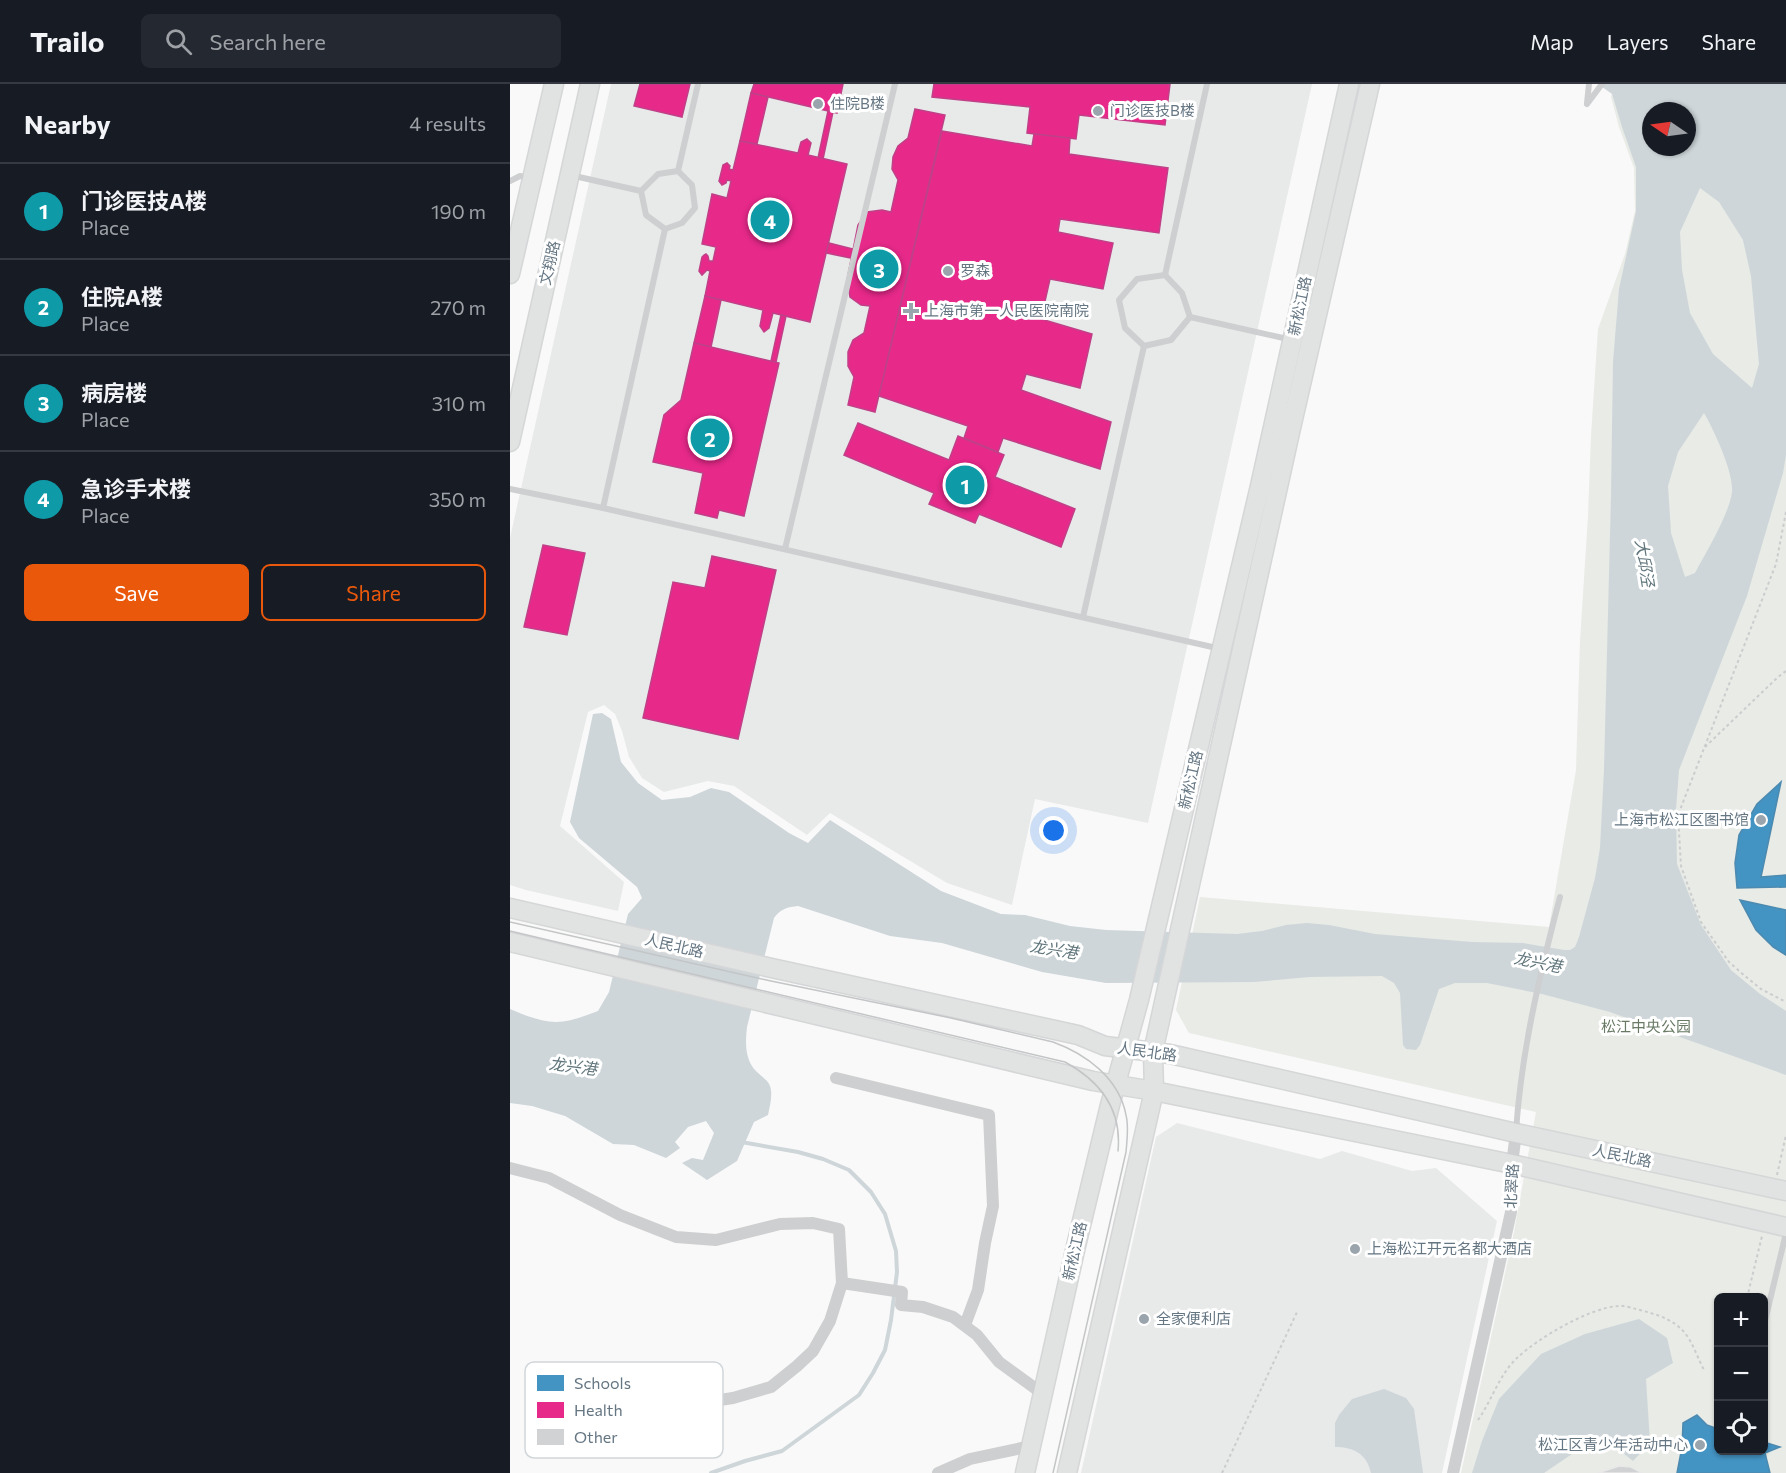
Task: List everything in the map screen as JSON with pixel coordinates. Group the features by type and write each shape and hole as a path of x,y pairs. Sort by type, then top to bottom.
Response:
{"main road":[{"path":"510,274 554,84"},
{"name":"文翔路","path":"510,442 590,84"},
{"name":"新松江路","path":"1025,1473 1076,1246 1143,984 1222,649 1349,84"},
{"name":"新松江路","path":"1067,1473 1154,1091 1153,1052 1180,926 1288,439 1370,84"},
{"name":"人民北路","path":"510,908 1078,1035 1105,1046 1170,1054 1516,1133 1786,1191"},
{"path":"510,942 1075,1077 1512,1164 1786,1227"}],"street":[{"path":"836,1078 989,1115 993,1206 978,1290 965,1325"},
{"name":"北翠路","path":"1453,1473 1511,1212 1512,1164 1516,1133"},
{"path":"510,1168 549,1178 620,1215 676,1237 717,1240 780,1224 813,1223 839,1229 842,1283 830,1321 813,1351 771,1387 723,1399"},
{"path":"842,1283 902,1292 901,1305 923,1307 953,1317 977,1335 999,1362 1043,1394"},
{"path":"938,1473 970,1459 1031,1446"}],"lane":[{"path":"678,171 698,84"},
{"path":"785,549 895,84"},
{"path":"1165,275 1207,84"},
{"path":"1589,84 1587,104 1602,84"},
{"path":"641,191 658,174 678,171"},
{"path":"665,229 682,223 695,208 692,185 678,171"},
{"path":"570,175 641,191"},
{"path":"510,181 520,176 532,179"},
{"path":"641,191 646,215 665,229"},
{"path":"603,508 665,229"},
{"path":"1165,275 1182,293 1190,317"},
{"path":"1144,346 1125,328 1119,300 1137,279 1165,275"},
{"path":"1190,317 1292,340"},
{"path":"1144,346 1170,340 1190,317"},
{"path":"1083,617 1144,346"},
{"path":"510,489 603,508 1222,649"},
{"name":"北翠路","path":"1516,1133 1518,1094 1535,1004 1560,897"},
{"path":"1768,1308 1786,1233"}],"path":[{"path":"1786,512 1776,564 1678,815 1681,866 1701,922 1729,962 1761,989 1786,1002"},
{"path":"1703,749 1786,671"},
{"path":"1478,1420 1488,1406 1500,1379 1517,1358 1544,1337 1595,1311 1620,1305 1658,1314 1674,1323 1686,1335 1704,1370"},
{"path":"1222,1473 1297,1312"}],"shaded area":[{"name":"上海市第一人民医院南院","path":"611,84 1312,84 1148,823 1035,799 1012,905 947,883 830,813 807,835 734,786 708,781 664,792 642,778 629,757 615,714 604,705 588,712 560,826 624,882 618,911 510,885 510,538"},
{"path":"1177,1123 1320,1159 1342,1151 1412,1171 1436,1168 1497,1221 1442,1473 1081,1473 1156,1137"}],"green space":[{"name":"松江中央公园","path":"1615,84 1786,84 1786,1473 1461,1473 1513,1237 1536,1112 1189,1033 1176,1010 1200,897 1549,927 1576,770 1580,641 1598,329 1625,254 1635,211 1634,168 1611,97"}],"water":[{"path":"1598,84 1786,84 1786,455 1783,473 1747,596 1679,770 1676,809 1677,864 1701,925 1731,970 1760,994 1786,1011 1786,1075 1610,1012 1542,994 1487,983 1455,983 1439,989 1420,1045 1416,1050 1406,1049 1403,1045 1400,993 1394,983 1382,976 1310,977 1254,982 1106,983 1042,972 942,943 890,936 798,906 784,909 774,918 747,1027 746,1045 750,1063 769,1084 771,1096 768,1115 754,1122 737,1161 707,1180 682,1163 692,1158 703,1160 714,1133 706,1121 688,1127 675,1142 680,1148 666,1158 634,1145 613,1144 565,1116 532,1106 510,1103 510,1009 550,1022 572,1020 598,1011 609,992 628,914 642,898 637,887 579,838 570,822 593,714 602,713 611,719 621,762 638,783 662,800 690,797 711,788 729,792 789,833 808,843 830,820 941,891 1001,914 1025,915 1070,926 1106,930 1237,934 1307,923 1375,934 1472,942 1523,943 1564,950 1575,947 1595,878 1600,848 1604,770 1613,362 1619,289 1636,211 1636,167 1612,94","holes":["1700,188 1719,202 1743,240 1751,276 1759,364 1752,388 1713,354 1690,313 1682,270 1680,232","1704,413 1730,474 1732,492 1716,533 1695,573 1685,577 1671,533 1668,486 1678,452"]},
{"path":"1639,1319 1667,1338 1673,1363 1646,1379 1650,1443 1633,1461 1609,1442 1572,1454 1544,1473 1472,1473 1499,1399 1541,1354 1585,1334"},
{"path":"1384,1389 1406,1398 1414,1409 1423,1473 1371,1473 1363,1456 1359,1453 1348,1448 1335,1447 1335,1423 1352,1399"}],"building: Schools":[{"name":"上海市松江区图书馆","path":"1781,782 1761,877 1786,875 1786,887 1737,888 1735,863 1739,835 1757,804"},
{"path":"1740,900 1786,910 1786,955 1773,947 1756,930"},
{"name":"松江区青少年活动中心","path":"1697,1415 1707,1425 1714,1428 1714,1455 1766,1455 1770,1473 1677,1473 1682,1447 1683,1423"},
{"name":"松江区青少年活动中心","path":"1768,1443 1780,1447 1768,1452"}],"building: Health":[{"path":"640,84 690,84 682,117 634,106"},
{"name":"住院B楼","path":"754,84 843,84 837,113 751,93"},
{"name":"门诊医技B楼","path":"934,84 1170,84 1165,125 1079,115 1076,139 1027,133 1030,107 932,97"},
{"path":"751,93 768,97 757,144 740,141"},
{"path":"915,109 945,115 875,412 848,405 854,377 848,366 848,352 853,340 864,333 870,306 861,305 850,297 847,280 858,225 867,212 882,210 891,212 898,180 892,169 893,157 898,146 908,138"},
{"path":"828,111 833,112 823,159 818,158"},
{"path":"942,131 1032,146 1034,134 1070,138 1069,154 1168,168 1159,233 1060,219 1058,232 1113,243 1103,289 1050,279 1041,319 1092,334 1080,388 1026,374 1021,390 1111,422 1100,469 1003,438 998,452 964,438 968,426 879,396"},
{"path":"807,139 811,143 808,155 847,164 810,322 773,313 769,328 764,332 760,326 763,310 705,296 710,271 707,270 702,275 699,271 702,257 706,254 709,261 713,261 716,247 702,244 712,194 727,198 731,181 727,180 722,185 719,181 723,165 727,163 730,166 729,169 733,170 740,141 798,153 801,142"},
{"path":"829,243 853,249 851,258 826,253"},
{"path":"705,296 721,300 711,347 694,343"},
{"path":"781,315 786,316 776,362 771,361"},
{"path":"694,343 779,363 744,516 719,510 717,518 695,513 703,473 653,462 664,415 681,400"},
{"path":"858,423 949,460 958,436 1004,455 995,477 1075,509 1061,547 979,514 975,523 929,504 934,493 844,455"},
{"path":"543,545 585,553 567,635 524,627"},
{"path":"712,556 776,570 738,739 643,718 673,582 705,588"}],"building: Other":[{"name":"松江区青少年活动中心","path":"1619,1466 1631,1467 1642,1473 1598,1473"}],"waterway":[{"path":"711,1473 782,1451 859,1395 885,1350 897,1272 896,1251 885,1214 871,1192 849,1170 798,1152 741,1142"}],"tram line":[{"path":"510,922 1053,1042 1077,1053 1109,1079 1122,1102 1126,1115 1128,1134 1126,1152 1053,1473"},
{"path":"510,931 1065,1062 1089,1078 1106,1098 1116,1122 1118,1151"}],"place":[{"name":"住院B楼","path":"818,104"},
{"name":"门诊医技B楼","path":"1098,111"},
{"name":"急诊手术楼","path":"770,220"},
{"name":"病房楼","path":"879,269"},
{"name":"罗森","path":"948,271"},
{"name":"上海市第一人民医院南院","path":"911,311"},
{"name":"住院A楼","path":"710,438"},
{"name":"门诊医技A楼","path":"965,485"},
{"name":"上海市松江区图书馆","path":"1761,820"},
{"name":"上海松江开元名都大酒店","path":"1355,1249"},
{"name":"全家便利店","path":"1144,1319"},
{"name":"松江区青少年活动中心","path":"1700,1445"}],"water label":[{"name":"大邱泾","path":"1645,563"},
{"name":"龙兴港","path":"1054,949"},
{"name":"龙兴港","path":"1538,962"},
{"name":"龙兴港","path":"573,1066"}]}
